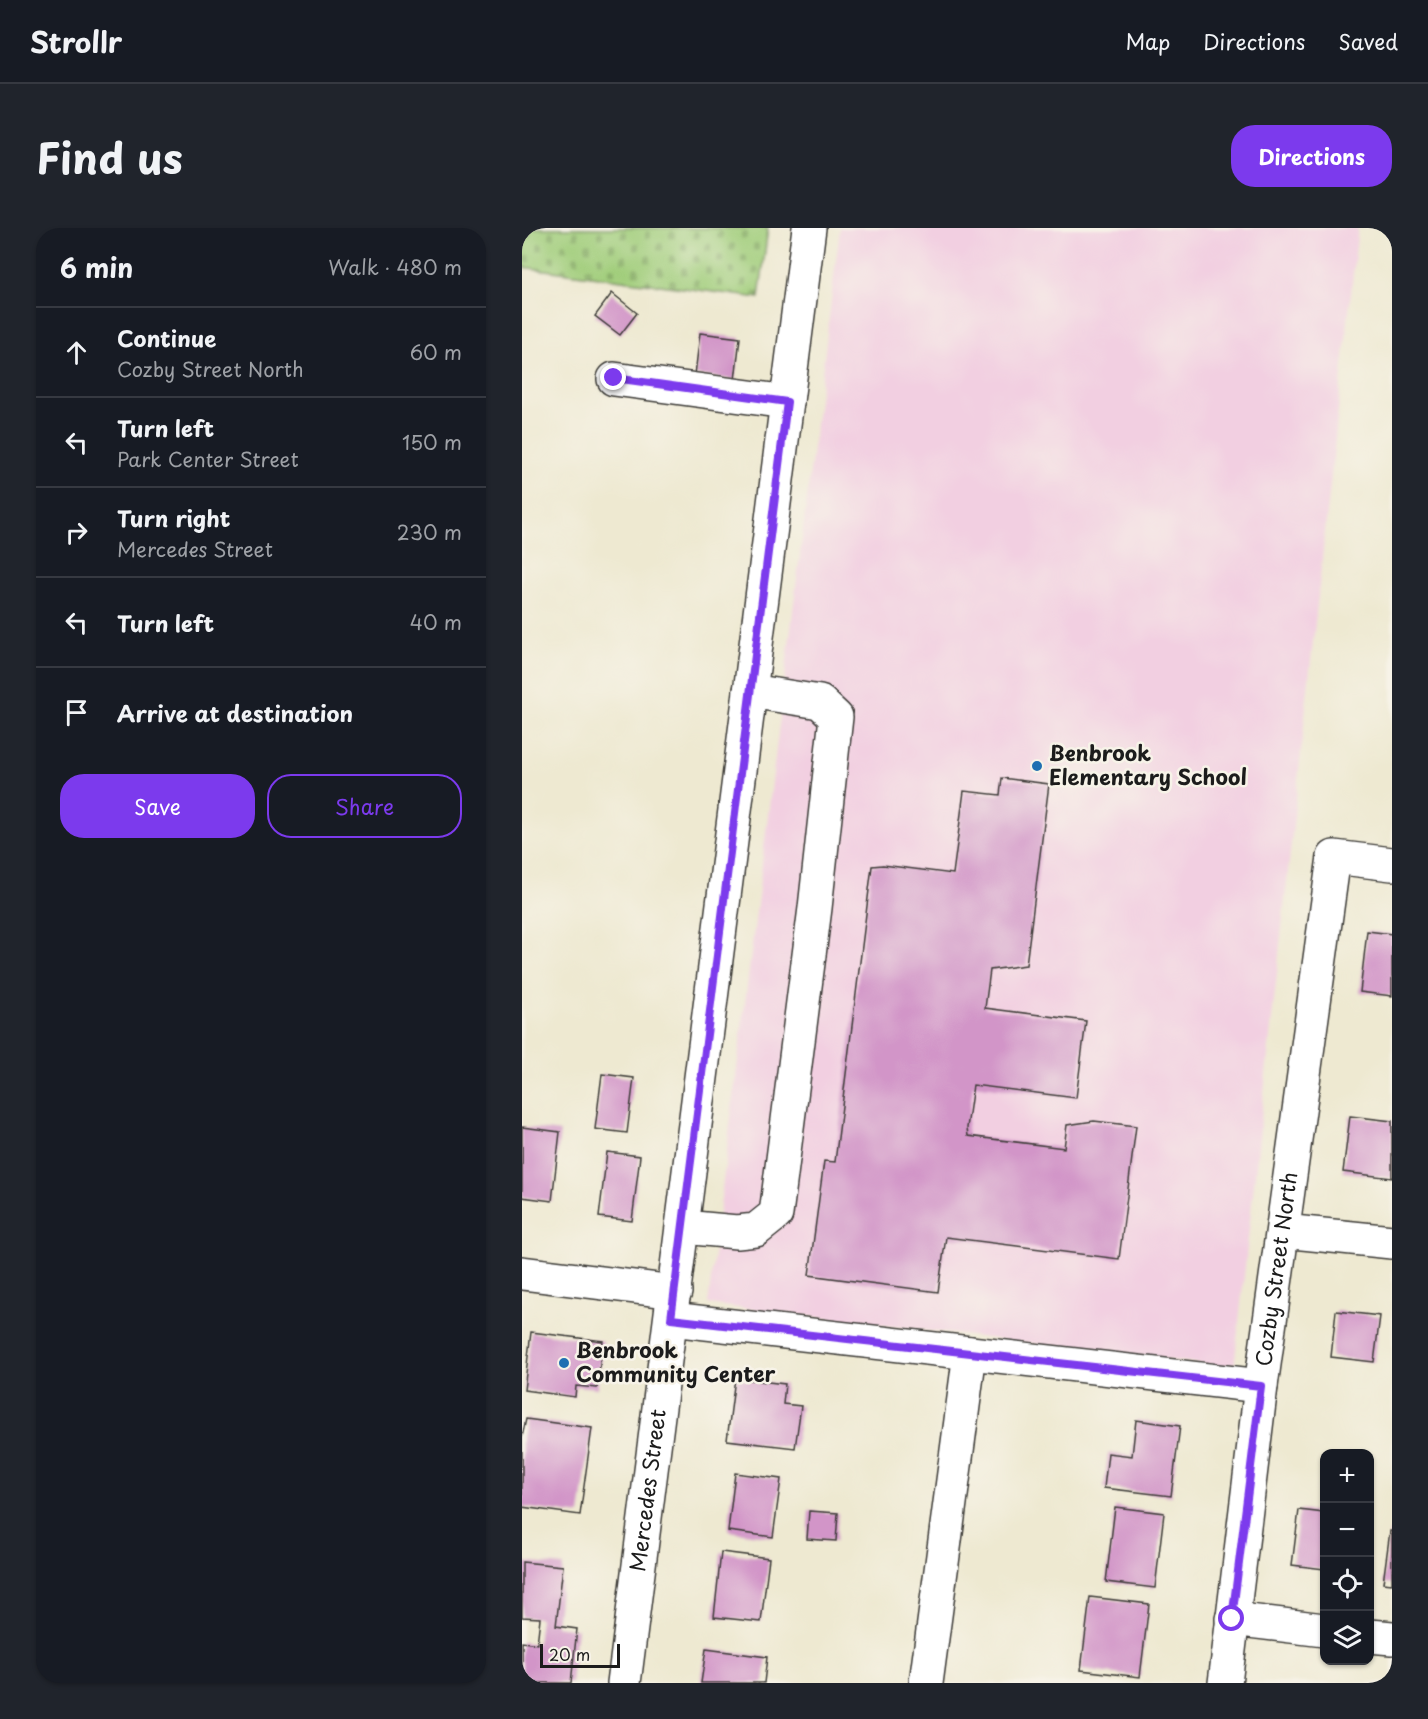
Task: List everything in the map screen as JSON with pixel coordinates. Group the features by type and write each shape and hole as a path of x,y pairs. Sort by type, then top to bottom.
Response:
{"street":[{"name":"Mercedes Street","path":"624,1683 809,228"},
{"path":"614,378 787,402"},
{"path":"683,1227 737,1232 756,1230 776,1214 799,1037 836,717 820,702 750,691"},
{"name":"Cozby Street North","path":"1225,1683 1261,1386 1334,857 1392,864"},
{"path":"1283,1231 1392,1242"},
{"path":"522,1273 673,1306 970,1353 1261,1386"},
{"path":"926,1683 970,1353"},
{"path":"1232,1619 1320,1630"},
{"path":"1374,1636 1392,1638"}],"shaded area":[{"name":"Benbrook Elementary School","path":"840,228 1358,228 1234,1368 708,1304"}],"green space":[{"path":"522,228 768,228 759,298 522,267"}],"building":[{"path":"612,293 637,313 620,335 595,316"},
{"path":"700,333 740,338 735,380 695,375"},
{"path":"1002,778 1049,784 1026,965 990,970 985,1008 1086,1021 1076,1098 973,1085 968,1136 1064,1148 1067,1125 1094,1121 1136,1126 1119,1259 946,1237 938,1292 809,1275 824,1161 835,1162 872,866 883,865 953,874 964,791 1000,795"},
{"path":"1367,931 1392,934 1392,996 1360,992"},
{"path":"602,1074 634,1078 627,1133 595,1129"},
{"path":"1350,1116 1392,1121 1392,1178 1343,1172"},
{"path":"522,1127 560,1132 552,1201 522,1197"},
{"path":"607,1152 640,1156 632,1221 599,1217"},
{"path":"1336,1311 1380,1316 1374,1362 1331,1357"},
{"name":"Benbrook Community Center","path":"531,1332 603,1341 597,1388 576,1386 575,1397 524,1390"},
{"path":"735,1378 785,1384 783,1404 801,1406 795,1448 727,1440"},
{"path":"526,1419 592,1428 580,1515 522,1507 522,1437"},
{"path":"1136,1420 1180,1426 1171,1496 1104,1488 1108,1453 1132,1456"},
{"path":"735,1473 781,1479 773,1537 728,1531"},
{"path":"1115,1507 1164,1513 1155,1588 1106,1582"},
{"path":"1299,1510 1320,1513 1320,1568 1292,1565"},
{"path":"809,1511 838,1513 836,1541 807,1539"},
{"path":"1390,1531 1392,1531 1392,1584 1383,1583"},
{"path":"721,1552 769,1558 761,1622 714,1617"},
{"path":"522,1562 563,1566 556,1626 577,1629 571,1683 522,1681 522,1642 537,1644 540,1618 522,1617"},
{"path":"1090,1597 1149,1604 1140,1677 1081,1670"},
{"path":"706,1649 767,1657 764,1683 701,1683"}],"place":[{"name":"Benbrook Elementary School","path":"1037,766"},
{"name":"Benbrook Community Center","path":"564,1363"}],"route":[{"path":"614,378 787,402 671,1319 1261,1386 1232,1619"}]}
